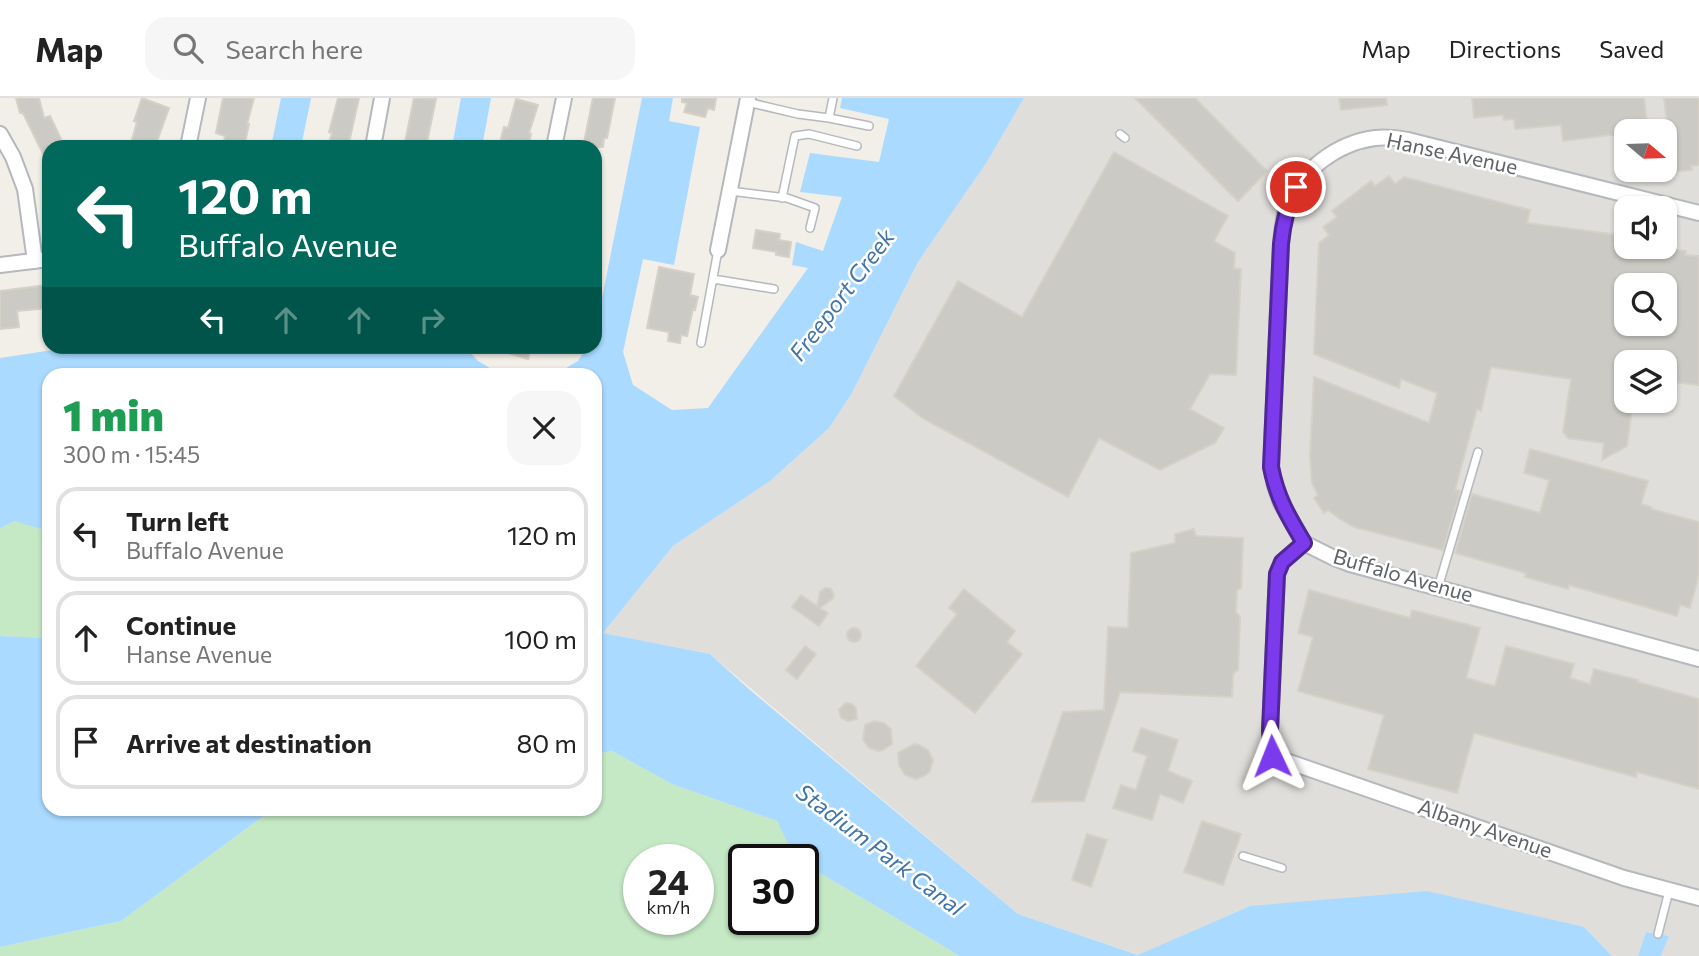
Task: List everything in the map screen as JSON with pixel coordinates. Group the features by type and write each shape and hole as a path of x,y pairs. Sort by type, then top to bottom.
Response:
{"street":[{"path":"189,140 198,98"},
{"path":"374,140 382,98"},
{"path":"555,140 564,98"},
{"path":"718,250 748,100"},
{"path":"0,134 13,157 25,189 42,260 0,265"},
{"name":"Hanse Avenue","path":"1304,543 1281,503 1271,467 1284,218 1296,187 1311,169 1334,152 1361,141 1376,138 1408,140 1699,213"},
{"name":"Buffalo Avenue","path":"1304,543 1350,564 1699,659"},
{"name":"Albany Avenue","path":"1304,543 1282,562 1277,574 1270,730 1272,756 1624,878 1699,898"}],"lane":[{"path":"829,118 833,98"},
{"path":"748,100 798,114 869,126"},
{"path":"782,198 795,136 809,134 857,146"},
{"path":"730,191 782,198 814,208 810,228"},
{"path":"701,343 718,250"},
{"path":"713,279 774,289"},
{"path":"1438,588 1478,452"},
{"path":"1243,856 1282,868"},
{"path":"1658,934 1669,890"}],"shaded area":[{"path":"1024,98 1699,98 1699,956 1661,956 1669,936 1646,932 1638,956 1612,956 1584,927 1250,906 1139,955 1018,914 710,654 603,633 673,546 770,481 829,428 852,393 918,262 987,162"}],"green space":[{"path":"42,502 42,638 0,636 0,528"},
{"path":"612,751 672,784 777,821 789,844 728,844 728,935 819,935 819,872 960,956 0,956 0,947 121,921 264,816 602,816 602,753"}],"water":[{"path":"281,98 311,98 302,140 272,140"},
{"path":"461,98 491,98 483,140 453,140"},
{"path":"642,98 673,98 669,121 700,127 674,265 643,259 623,352 633,385 672,410 708,408 808,268 792,265 796,242 823,251 842,197 800,192 810,153 879,162 889,119 840,108 842,98 1024,98 987,162 918,262 852,393 829,428 770,481 673,546 603,633 710,654 1018,914 1138,955 1250,906 1427,891 1584,927 1612,956 960,956 819,872 819,844 788,844 777,821 672,784 612,751 602,753 602,368 566,368 578,361 582,354 602,354 602,298"},
{"path":"42,352 42,354 472,354 490,368 42,368 41,529 15,521 0,528 0,358"},
{"path":"0,636 42,638 42,816 264,816 121,921 0,947"},
{"path":"1646,932 1669,936 1661,956 1638,956"}],"building":[{"path":"16,98 39,98 44,118 50,116 61,139 42,140 42,152 23,113 20,113"},
{"path":"142,98 169,108 158,140 132,140 137,122 134,121"},
{"path":"223,98 254,98 246,140 224,140 225,136 216,133"},
{"path":"338,98 359,98 350,140 330,140 332,133 329,132"},
{"path":"414,98 436,99 427,140 405,140"},
{"path":"593,98 615,98 603,147 602,140 584,140"},
{"path":"682,98 716,98 714,110 708,108 705,117 684,112 687,103 682,102"},
{"path":"1135,98 1195,98 1267,171 1238,201"},
{"path":"1339,98 1386,98 1387,105 1341,110"},
{"path":"1472,98 1644,98 1647,119 1614,119 1614,135 1563,141 1561,125 1515,129 1514,119 1504,120 1503,115 1474,118"},
{"path":"1664,98 1699,98 1699,165 1691,166 1692,170 1677,172 1677,119 1667,119"},
{"path":"516,99 538,105 529,133 530,140 501,139 504,127 508,128"},
{"path":"1114,152 1228,216 1214,241 1235,253 1234,268 1241,269 1236,375 1210,374 1190,409 1224,428 1215,443 1160,470 1099,438 1068,497 924,419 894,396 958,281 1022,317"},
{"path":"1389,176 1395,184 1404,177 1530,210 1527,223 1614,234 1614,259 1677,259 1677,250 1686,251 1685,255 1699,256 1699,385 1677,382 1677,350 1614,350 1614,413 1631,413 1627,446 1602,460 1604,443 1568,438 1563,432 1571,379 1491,367 1481,411 1477,409 1455,490 1460,491 1443,550 1354,527 1328,510 1324,513 1314,498 1318,495 1312,483 1310,456 1314,377 1429,423 1437,393 1401,379 1399,388 1314,354 1319,243 1329,235 1323,227 1337,217 1332,211 1371,181 1375,186"},
{"path":"756,230 780,234 779,240 791,242 789,257 753,248"},
{"path":"659,267 694,274 690,295 698,297 687,336 681,335 680,343 668,341 669,332 647,328"},
{"path":"42,286 42,309 17,311 19,327 0,329 0,291"},
{"path":"512,354 529,354 528,359"},
{"path":"1530,449 1648,481 1641,504 1699,522 1699,574 1690,608 1680,605 1677,616 1569,585 1568,589 1525,577 1526,573 1455,553 1472,494 1540,513 1549,480 1524,473"},
{"path":"1194,529 1196,536 1243,538 1241,588 1237,590 1236,612 1240,617 1238,670 1233,674 1232,697 1120,692 1084,801 1032,802 1063,712 1104,710 1108,627 1128,628 1131,553 1175,543 1175,534"},
{"path":"825,588 831,589 834,595 820,608 828,613 819,626 792,607 801,595 817,606 820,592"},
{"path":"964,589 1015,631 1007,642 1022,654 975,713 916,666 957,614 949,608"},
{"path":"1309,590 1410,618 1412,610 1480,628 1466,678 1495,686 1506,646 1574,664 1570,678 1590,684 1594,669 1699,699 1699,789 1637,772 1636,777 1474,733 1457,793 1368,769 1384,715 1298,691 1313,637 1298,633"},
{"path":"854,628 859,630 859,640 854,642 849,640 847,635 849,630"},
{"path":"805,646 816,654 797,679 786,670"},
{"path":"846,703 856,708 857,719 849,721 841,718 839,709"},
{"path":"874,721 884,723 891,729 892,744 883,750 869,748 863,740 865,725"},
{"path":"1141,728 1178,740 1168,771 1192,781 1183,803 1160,794 1152,820 1113,808 1121,785 1136,790 1147,756 1133,751"},
{"path":"914,744 928,750 933,760 930,771 916,779 905,775 899,765 898,753"},
{"path":"1202,821 1241,834 1223,885 1184,872"},
{"path":"1087,834 1107,840 1091,887 1072,880"}],"route":[{"path":"1272,756 1270,730 1277,574 1282,562 1304,543 1281,503 1271,467 1281,244 1284,218 1296,187"}],"water label":[{"name":"Freeport Creek","path":"842,295"},
{"name":"Stadium Park Canal","path":"880,850"}]}
